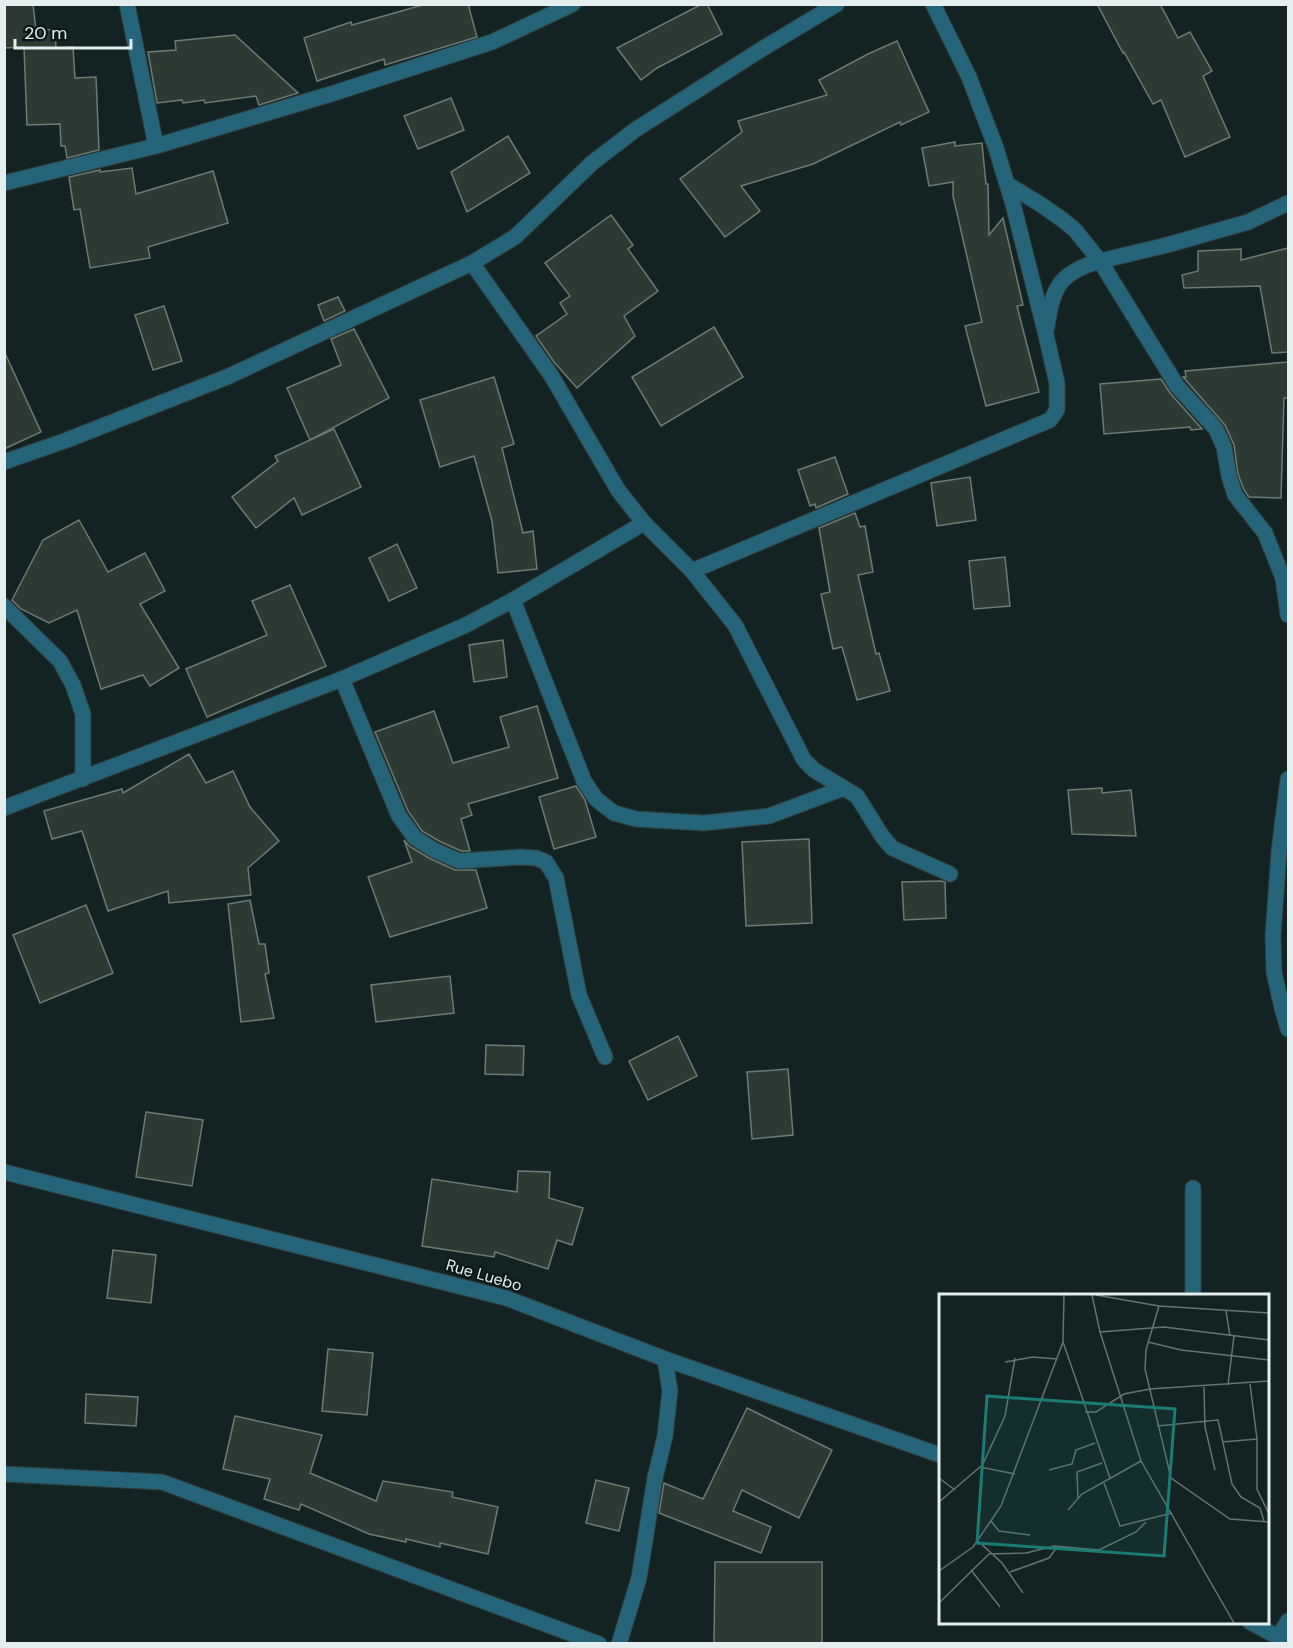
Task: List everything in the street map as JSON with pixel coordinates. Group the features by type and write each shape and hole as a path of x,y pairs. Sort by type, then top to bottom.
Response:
{"street":[{"path":"127,4 156,146"},
{"path":"4,183 156,146 331,94 492,42 573,4"},
{"path":"4,462 67,440 227,376 472,263 515,237 592,163 635,130 837,4"},
{"path":"692,571 1050,420 1057,410 1057,383 1007,184 969,77 933,4"},
{"path":"1007,184 1075,230 1100,261 1177,386 1216,429 1224,447 1235,495 1265,533 1283,578 1288,615"},
{"path":"1046,335 1053,296 1065,278 1074,270 1248,222 1288,203"},
{"path":"472,263 551,375 618,490 644,523 692,571 735,625 804,760 814,770 857,796 892,848 950,874"},
{"path":"4,808 342,679 466,625 644,523"},
{"path":"513,600 584,781 596,799 614,813 636,819 704,823 769,816 844,788"},
{"path":"4,606 60,661 74,685 82,714 82,779"},
{"path":"342,679 399,816 415,838 434,850 459,861 520,857 536,858 546,862 556,878 579,995 606,1058"},
{"path":"1288,778 1279,851 1273,936 1274,972 1288,1029"},
{"path":"1273,936 1288,940"},
{"name":"Rue Luebo","path":"4,1172 506,1298 665,1359 939,1455"},
{"path":"1193,1188 1193,1294"},
{"path":"620,1644 639,1578 655,1478 665,1436 670,1391 665,1359"},
{"path":"4,1474 162,1482 600,1644"},
{"path":"1252,1624 1282,1640 1288,1621"}],"building":[{"path":"4,4 33,4 36,31 55,29 56,48 73,47 75,78 96,77 99,150 67,158 65,146 61,146 60,124 27,125 24,47 4,48"},
{"path":"426,4 468,4 477,37 385,65 384,59 317,81 304,38 351,22 352,25"},
{"path":"702,4 707,4 722,34 657,68 641,80 617,48"},
{"path":"1097,4 1160,4 1178,38 1190,32 1212,71 1203,76 1230,137 1185,157 1161,100 1153,104"},
{"path":"235,35 298,93 259,105 256,96 205,103 204,100 183,103 182,100 157,103 148,52 176,50 175,41"},
{"path":"897,41 929,112 901,125 900,122 813,164 741,186 760,211 725,237 680,179 742,132 738,121 827,95 819,80"},
{"path":"451,98 464,130 418,149 404,116"},
{"path":"508,136 530,173 467,212 451,172"},
{"path":"955,142 955,146 982,143 986,184 988,184 989,235 1003,218 1023,305 1017,306 1039,392 986,406 965,326 982,322 953,196 953,182 929,186 922,148"},
{"path":"132,168 136,194 213,171 228,223 148,247 150,258 90,268 80,209 74,210 69,177 100,170 100,172"},
{"path":"611,215 633,245 628,249 658,291 624,316 635,336 577,388 554,362 536,336 567,314 560,303 570,296 545,263"},
{"path":"1288,248 1288,352 1272,353 1260,286 1184,288 1182,275 1198,271 1198,251 1241,249 1241,260"},
{"path":"338,297 345,311 324,321 318,305"},
{"path":"164,306 182,361 153,370 135,315"},
{"path":"714,327 743,377 661,426 632,377"},
{"path":"354,329 389,398 310,440 287,388 341,365 331,339"},
{"path":"4,351 41,432 4,449"},
{"path":"1288,362 1288,398 1284,398 1281,498 1249,497 1238,474 1234,445 1225,425 1183,377 1186,377 1185,371"},
{"path":"494,377 514,444 502,448 523,533 533,531 537,569 498,573 492,521 474,456 440,467 420,400"},
{"path":"1161,379 1170,393 1202,429 1191,430 1190,427 1104,434 1100,384"},
{"path":"334,429 361,487 302,515 294,498 256,528 232,497 278,461 275,456"},
{"path":"835,457 848,494 816,508 815,504 810,506 798,470"},
{"path":"970,477 976,520 937,526 931,483"},
{"path":"855,513 860,527 865,526 873,572 858,575 876,654 879,653 890,691 857,700 842,647 833,649 821,594 830,592 819,528"},
{"path":"79,520 108,572 145,553 165,591 140,604 179,668 150,686 143,675 101,689 77,610 49,623 21,609 12,600 43,540"},
{"path":"397,544 417,588 389,601 369,558"},
{"path":"1005,557 1010,606 974,609 969,561"},
{"path":"290,585 326,666 207,717 186,669 267,635 252,601"},
{"path":"503,640 507,677 474,682 469,645"},
{"path":"537,706 558,778 468,804 472,815 461,819 470,851 461,851 422,831 408,811 375,732 434,711 453,763 509,747 500,717"},
{"path":"189,754 206,783 233,771 250,807 279,841 248,868 251,895 169,903 168,891 108,911 82,831 52,839 44,811 122,789 123,793"},
{"path":"576,786 585,800 596,837 554,849 539,797"},
{"path":"1102,788 1102,793 1131,790 1136,836 1072,834 1068,790"},
{"path":"809,839 812,923 746,926 742,842"},
{"path":"404,840 409,846 429,858 455,870 476,870 487,908 390,937 368,877 412,862"},
{"path":"902,882 945,882 946,918 904,920"},
{"path":"250,900 259,944 265,944 269,973 265,974 274,1018 241,1022 228,904"},
{"path":"86,905 113,973 40,1003 13,935"},
{"path":"450,976 454,1013 376,1022 371,985"},
{"path":"678,1036 697,1076 648,1100 629,1061"},
{"path":"486,1045 524,1046 523,1075 485,1074"},
{"path":"788,1069 793,1135 752,1139 747,1072"},
{"path":"146,1112 203,1120 192,1186 136,1177"},
{"path":"518,1171 550,1172 549,1198 583,1208 572,1245 557,1240 548,1269 495,1252 494,1257 422,1246 432,1179 517,1192"},
{"path":"113,1250 156,1255 151,1303 107,1298"},
{"path":"328,1349 373,1353 367,1415 322,1411"},
{"path":"86,1394 138,1397 136,1426 85,1423"},
{"path":"747,1408 832,1450 799,1518 742,1490 733,1511 771,1527 761,1553 659,1513 664,1483 703,1499"},
{"path":"235,1416 322,1435 310,1473 376,1501 383,1481 453,1492 452,1497 498,1507 488,1554 440,1543 440,1547 369,1534 301,1504 299,1510 264,1499 270,1479 223,1469"},
{"path":"596,1480 629,1488 619,1531 586,1523"},
{"path":"715,1562 822,1562 822,1644 714,1644"}]}
